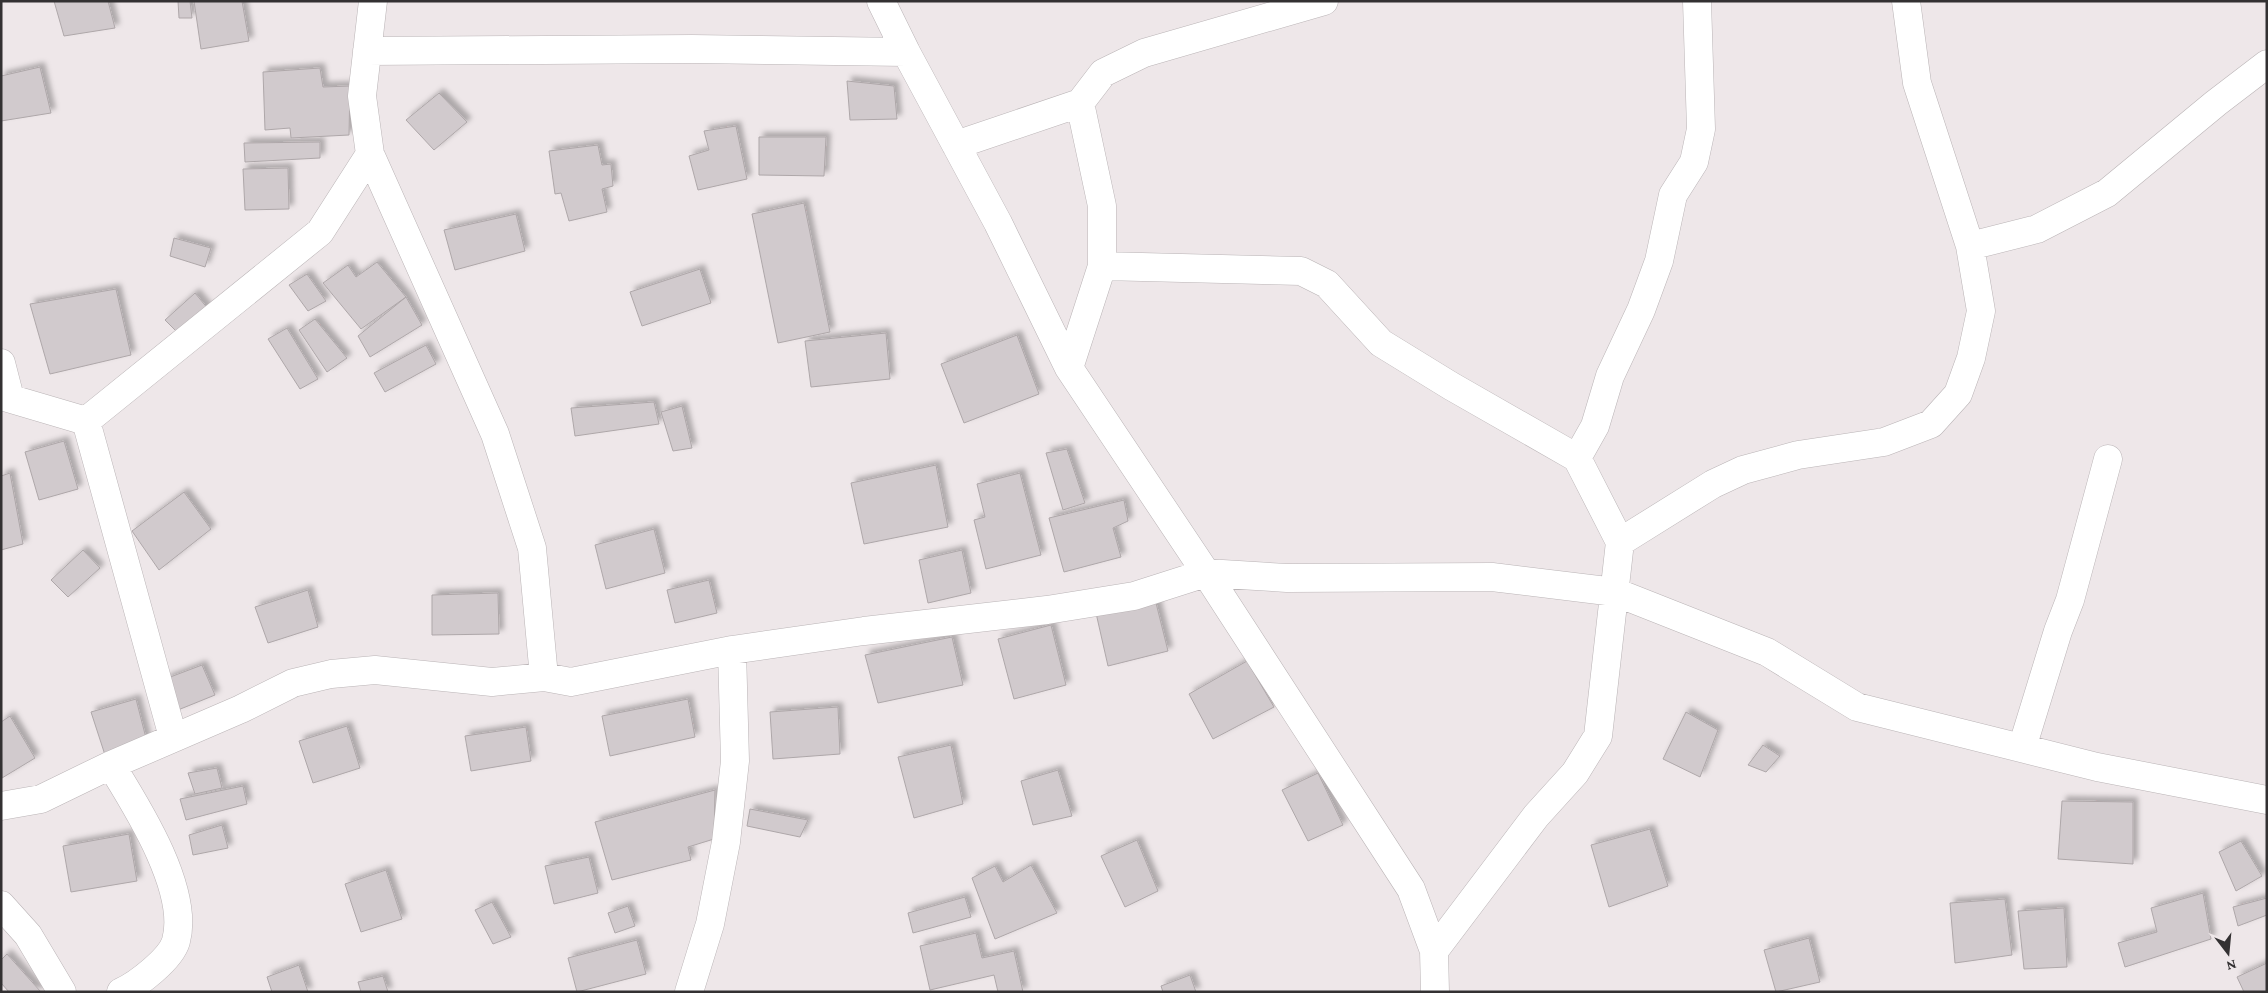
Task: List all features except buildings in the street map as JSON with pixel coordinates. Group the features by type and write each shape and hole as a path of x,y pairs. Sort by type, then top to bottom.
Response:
{"street":[{"path":"373,1 362,96 370,154 495,434 532,548 544,677"},
{"path":"881,1 906,52 998,223 1070,368 1206,573 1411,889 1434,951 1435,992"},
{"path":"956,145 1080,103 1103,73 1144,54 1324,1"},
{"path":"1577,458 1595,426 1610,376 1641,310 1659,261 1673,195 1694,162 1701,129 1698,1"},
{"path":"1620,542 1713,484 1743,470 1798,455 1884,442 1931,424 1958,394 1971,358 1981,311 1970,246 1917,83 1906,1"},
{"path":"367,51 692,49 906,52"},
{"path":"1970,246 2036,229 2107,193 2216,103 2267,64"},
{"path":"1070,368 1102,266 1102,206 1080,103"},
{"path":"86,421 320,232 370,154"},
{"path":"1102,266 1301,271 1327,284 1381,343 1451,386 1577,458 1620,542 1616,592 1598,736 1575,773 1536,816 1434,951"},
{"path":"1,363 6,397 86,421"},
{"path":"86,421 173,737"},
{"path":"2022,748 2058,631 2070,600 2108,459"},
{"path":"1,806 41,799 173,737 241,709 293,683 331,674 375,670 492,682 544,677 571,682 732,650 864,631 1047,610 1134,596 1206,573 1287,578 1492,577 1616,592 1767,652 1857,707 2097,767 2267,800"},
{"path":"689,992 710,924 726,842 735,761 732,650"},
{"path":"111,765 148,825 168,874 178,911 176,942 158,966 121,992"},
{"path":"1,905 28,935 62,992"}]}
